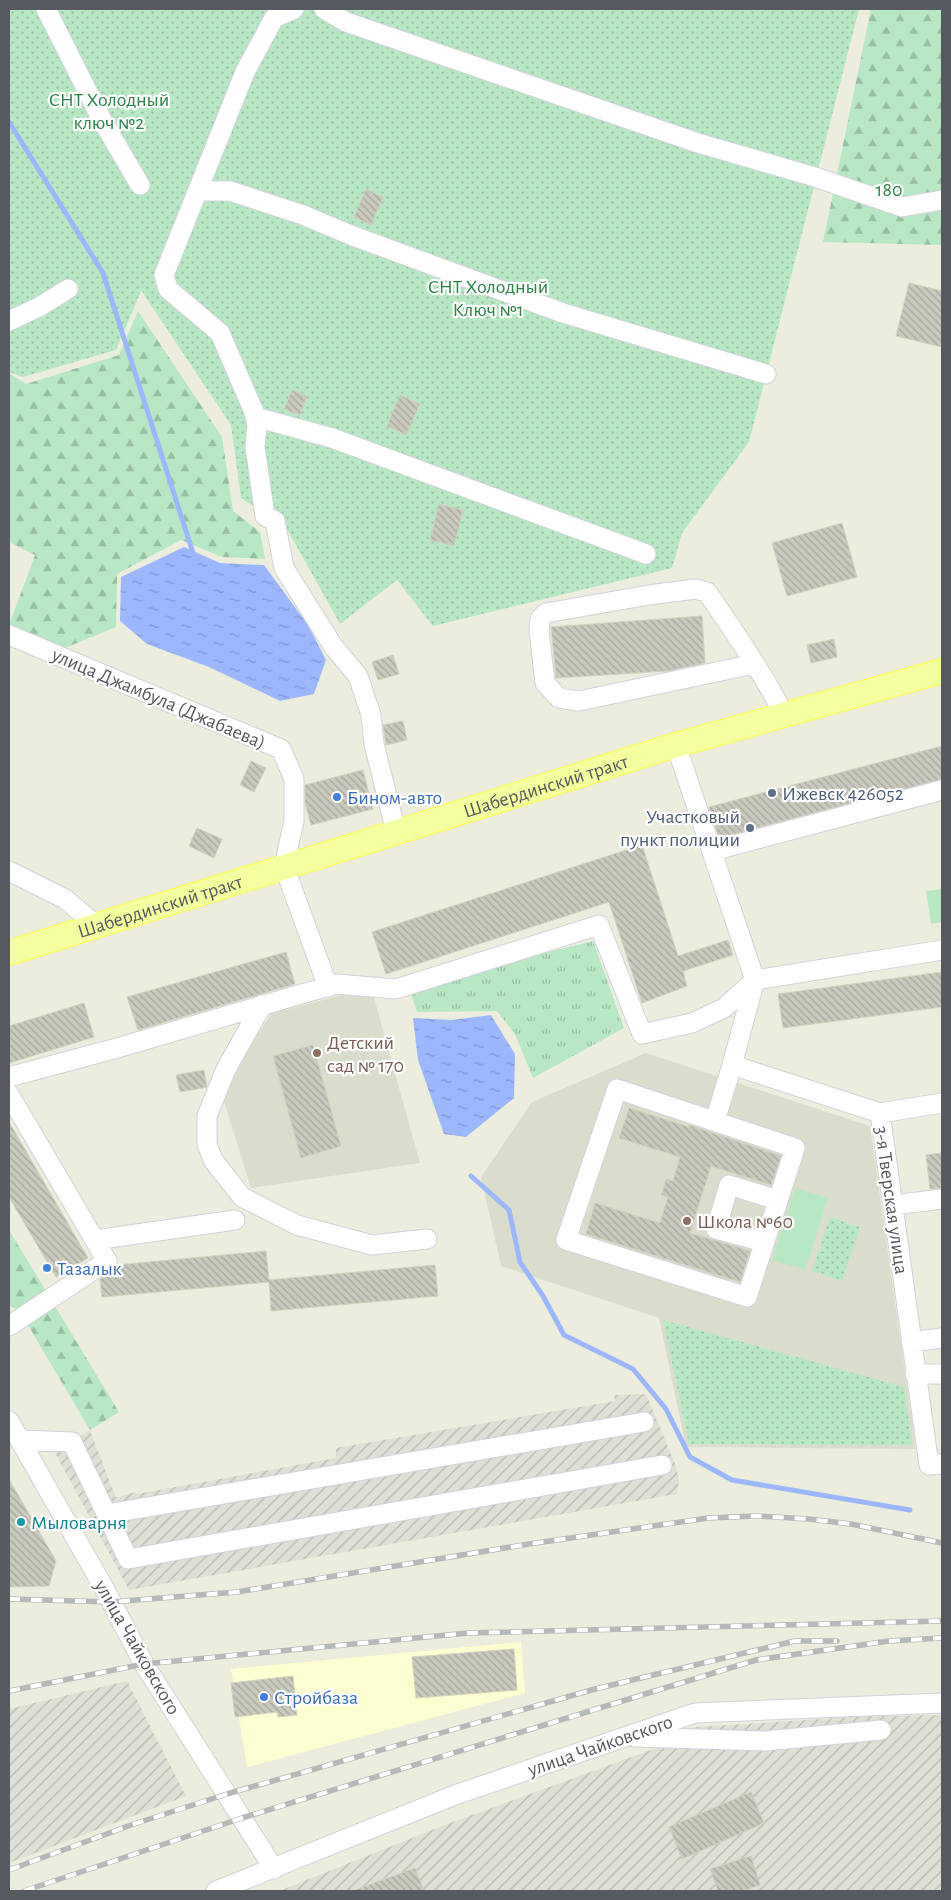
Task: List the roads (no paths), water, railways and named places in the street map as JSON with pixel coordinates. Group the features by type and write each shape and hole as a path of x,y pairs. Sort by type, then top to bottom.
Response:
{"main road":[{"name":"Шабердинский тракт","path":"9,953 96,924 676,745 942,671"}],"street":[{"path":"46,9 103,122 140,185"},
{"path":"294,9 274,18 245,72 164,275 168,289 220,333 255,417 257,425 255,447 265,516 275,521 284,568 333,646 358,676 371,715 374,744 396,832"},
{"path":"324,9 346,22 523,84 698,143 815,177 902,207 942,200"},
{"path":"199,191 230,192 303,214 353,236 563,312 766,374"},
{"path":"9,321 40,307 68,289"},
{"path":"255,417 332,438 646,554"},
{"path":"754,664 579,701 559,698 545,683 538,631 540,619 546,613 696,589 706,592 754,664 784,715"},
{"name":"улица Джамбула (Джабаева)","path":"9,634 281,748 294,780 294,821 284,866"},
{"path":"676,745 755,980 715,1121"},
{"path":"712,851 942,790"},
{"path":"284,866 328,987"},
{"path":"9,871 57,894 96,924"},
{"path":"9,1077 117,1048 336,984 396,988 599,925 642,1034 692,1023 724,1008 755,980 942,950"},
{"path":"262,1005 226,1069 208,1116 207,1144 213,1160 242,1197 297,1225 372,1245 427,1239"},
{"name":"3-я Тверская улица","path":"732,1065 880,1113 929,1465 942,1464"},
{"path":"617,1089 715,1121 795,1148 747,1297 566,1240 617,1089"},
{"path":"9,1094 106,1261 9,1326"},
{"path":"880,1113 942,1103"},
{"path":"764,1242 716,1228 728,1184 778,1200"},
{"path":"893,1206 942,1199"},
{"path":"95,1240 235,1220"},
{"path":"911,1342 942,1338"},
{"path":"915,1374 942,1374"},
{"name":"улица Чайковского","path":"9,1421 104,1588 144,1664 274,1869"},
{"path":"107,1514 644,1422"},
{"path":"20,1440 72,1442 128,1559 662,1465"},
{"name":"улица Чайковского","path":"216,1891 455,1795 694,1713 942,1703"},
{"path":"625,1736 765,1741 882,1730"}],"water":[{"path":"184,547 220,563 264,565 308,625 326,660 314,694 280,701 209,667 147,644 120,621 121,577"},
{"path":"491,1015 515,1054 514,1098 466,1137 444,1134 418,1060 413,1018 451,1020"}],"waterway":[{"path":"9,122 103,273 194,556"},
{"path":"471,1176 509,1210 520,1262 543,1296 564,1335 633,1369 666,1409 690,1457 732,1480 910,1510"}],"railway":[{"path":"9,1599 111,1602 237,1592 529,1544 708,1518 756,1516 809,1519 851,1524 942,1543"},
{"path":"9,1691 144,1664 468,1633 942,1621"},
{"path":"24,1891 242,1818 756,1660 889,1641 942,1638"},
{"path":"9,1870 131,1825 227,1794 595,1689 795,1641 837,1641"}],"place":[{"name":"Ижевск 426052","path":"772,793"},
{"name":"Бином-авто","path":"337,797"},
{"name":"Участковый пункт полиции","path":"750,828"},
{"name":"Детский сад № 170","path":"317,1053"},
{"name":"Школа №60","path":"687,1221"},
{"name":"Тазалык","path":"47,1268"},
{"name":"Мыловарня","path":"21,1522"},
{"name":"Стройбаза","path":"264,1697"}],"park label":[{"name":"СНТ Холодный ключ №2","path":"109,110"},
{"name":"180","path":"889,189"},
{"name":"СНТ Холодный Ключ №1","path":"488,298"}]}
